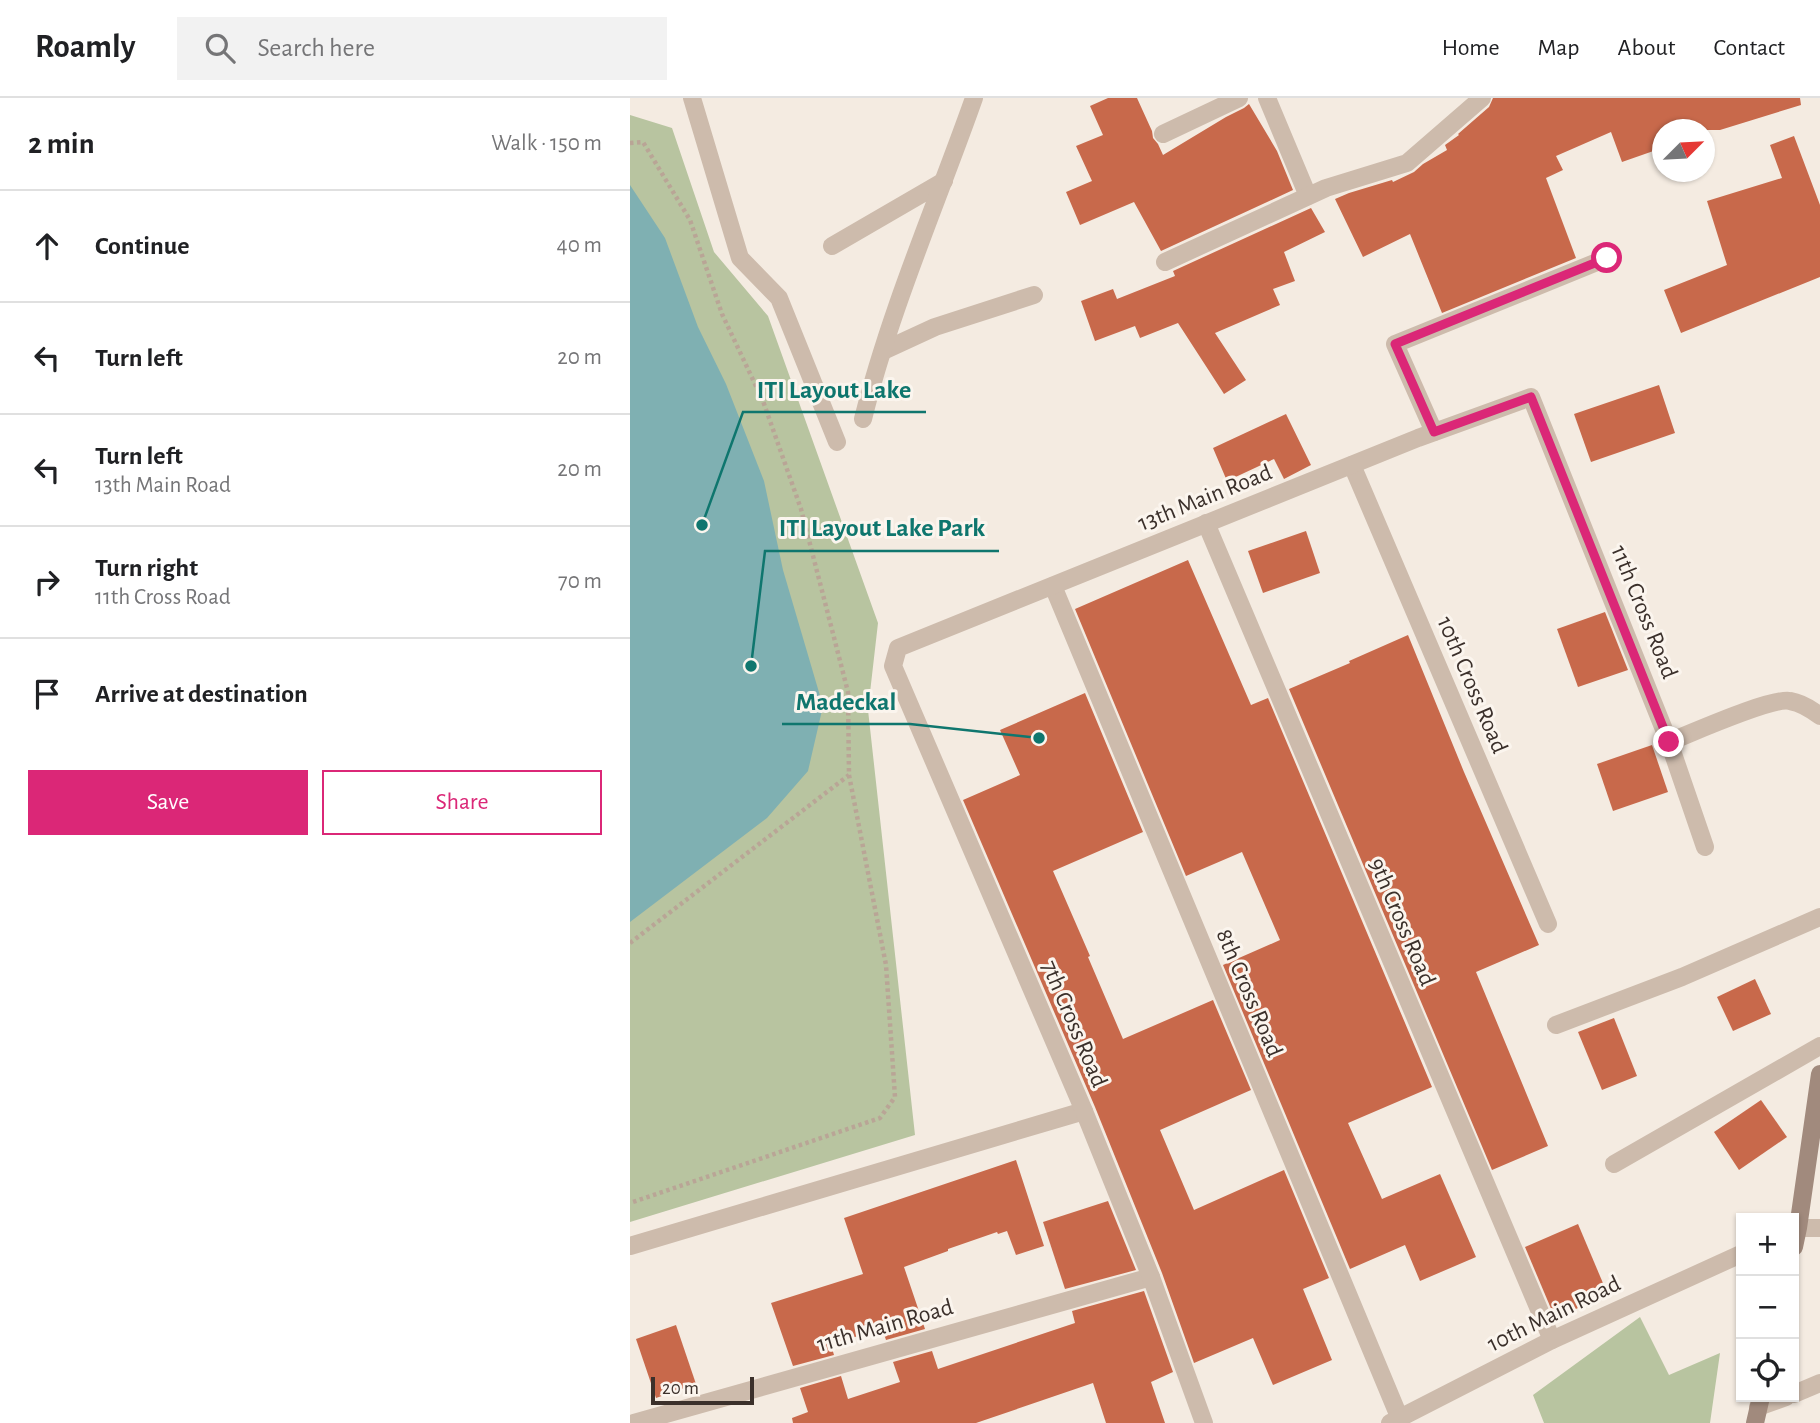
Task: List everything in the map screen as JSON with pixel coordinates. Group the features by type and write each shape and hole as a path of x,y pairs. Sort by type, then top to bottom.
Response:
{"street":[{"path":"692,98 740,258 779,298 837,442"},
{"path":"863,419 914,258 974,98"},
{"path":"1163,134 1239,98"},
{"path":"1267,98 1308,196"},
{"path":"1166,262 1326,188 1407,163 1482,98"},
{"path":"832,246 944,181"},
{"path":"1434,432 1395,344 1607,258"},
{"path":"883,351 935,327 1034,295"},
{"name":"13th Main Road","path":"898,648 1434,432 1531,397"},
{"name":"11th Cross Road","path":"1531,397 1669,742 1705,847"},
{"name":"10th Cross Road","path":"1352,465 1548,924"},
{"name":"9th Cross Road","path":"1206,523 1552,1340"},
{"name":"8th Cross Road","path":"1053,586 1395,1421"},
{"name":"7th Cross Road","path":"898,648 893,666 1084,1111 1151,1277 1204,1423"},
{"path":"1669,742 1767,704 1788,700 1810,708 1820,716"},
{"path":"1556,1026 1682,977 1820,917"},
{"path":"1614,1164 1820,1046"},
{"path":"1798,1213 1820,1074"},
{"path":"630,1246 1084,1111"},
{"path":"1799,1228 1820,1228"},
{"name":"10th Main Road","path":"1395,1421 1552,1340 1736,1256"},
{"name":"11th Main Road","path":"634,1423 1151,1277"},
{"path":"1799,1392 1820,1383"},
{"path":"1758,1409 1774,1402"}],"path":[{"path":"630,143 643,142 690,220 722,314 762,401 801,509 848,692 849,775 886,965 895,1097 880,1118 630,1203"},
{"path":"630,943 849,775"}],"green space":[{"path":"630,115 672,128 714,252 768,316 878,623 868,710 915,1135 630,1222"},
{"path":"1640,1317 1669,1375 1720,1353 1710,1423 1544,1423 1533,1395"}],"water":[{"path":"630,185 665,238 698,327 726,384 764,481 783,570 823,706 808,771 767,818 630,922"}],"building":[{"path":"1108,98 1137,98 1163,155 1249,104 1277,151 1293,190 1161,251 1134,202 1080,225 1066,192 1092,181 1076,146 1103,135 1090,106"},
{"path":"1493,98 1800,98 1801,105 1720,130 1715,130 1715,119 1652,119 1652,152 1622,162 1611,132 1556,156 1563,170 1546,178 1576,258 1442,313 1410,234 1363,257 1335,199 1392,180 1393,182 1414,172 1447,150 1445,145 1489,107"},
{"path":"1794,136 1820,205 1820,277 1681,333 1664,290 1727,265 1707,201 1782,178 1770,145"},
{"path":"1311,208 1325,232 1284,252 1295,281 1273,289 1280,305 1215,333 1246,380 1224,394 1178,323 1140,338 1135,326 1095,341 1081,301 1113,289 1117,299 1175,276 1173,271"},
{"path":"1659,385 1675,433 1591,462 1574,414"},
{"path":"1286,414 1311,465 1284,479 1274,459 1227,481 1213,448"},
{"path":"1306,531 1320,573 1263,593 1248,551"},
{"path":"1188,560 1251,705 1268,698 1432,1087 1348,1123 1382,1199 1440,1174 1476,1257 1420,1281 1405,1245 1350,1269 1223,965 1280,940 1242,852 1186,876 1075,609"},
{"path":"1605,612 1628,670 1578,687 1557,629"},
{"path":"1408,635 1539,945 1476,972 1548,1146 1492,1170 1289,689"},
{"path":"1085,693 1143,832 1053,871 1090,956 1088,957 1123,1039 1213,1000 1251,1090 1160,1130 1194,1210 1284,1170 1329,1278 1303,1289 1332,1360 1273,1385 1253,1338 1194,1363 1162,1273 1095,1107 963,800 1020,775 1000,730"},
{"path":"1652,745 1668,792 1613,811 1597,764"},
{"path":"1755,979 1771,1014 1733,1031 1717,997"},
{"path":"1614,1018 1637,1076 1602,1090 1578,1032"},
{"path":"1761,1100 1787,1137 1739,1170 1714,1132"},
{"path":"1016,1160 1044,1246 1016,1255 1007,1231 997,1232 904,1267 925,1329 886,1340 882,1328 831,1345 834,1355 793,1366 771,1303 863,1274 844,1218"},
{"path":"1108,1201 1136,1270 1065,1289 1043,1222"},
{"path":"1578,1224 1608,1295 1555,1318 1525,1247"},
{"path":"1144,1291 1173,1372 1151,1382 1165,1423 1106,1423 1093,1383 976,1423 793,1423 792,1418 808,1412 800,1388 841,1376 848,1399 900,1382 893,1362 932,1351 938,1369 1075,1323 1072,1311"},
{"path":"676,1325 696,1384 656,1398 636,1339"}],"place":[{"name":"ITI Layout Lake","path":"702,525"},
{"name":"ITI Layout Lake Park","path":"751,666"},
{"name":"Madeckal","path":"1039,738"}],"route":[{"path":"1607,258 1395,344 1434,432 1531,397 1669,742"}]}
